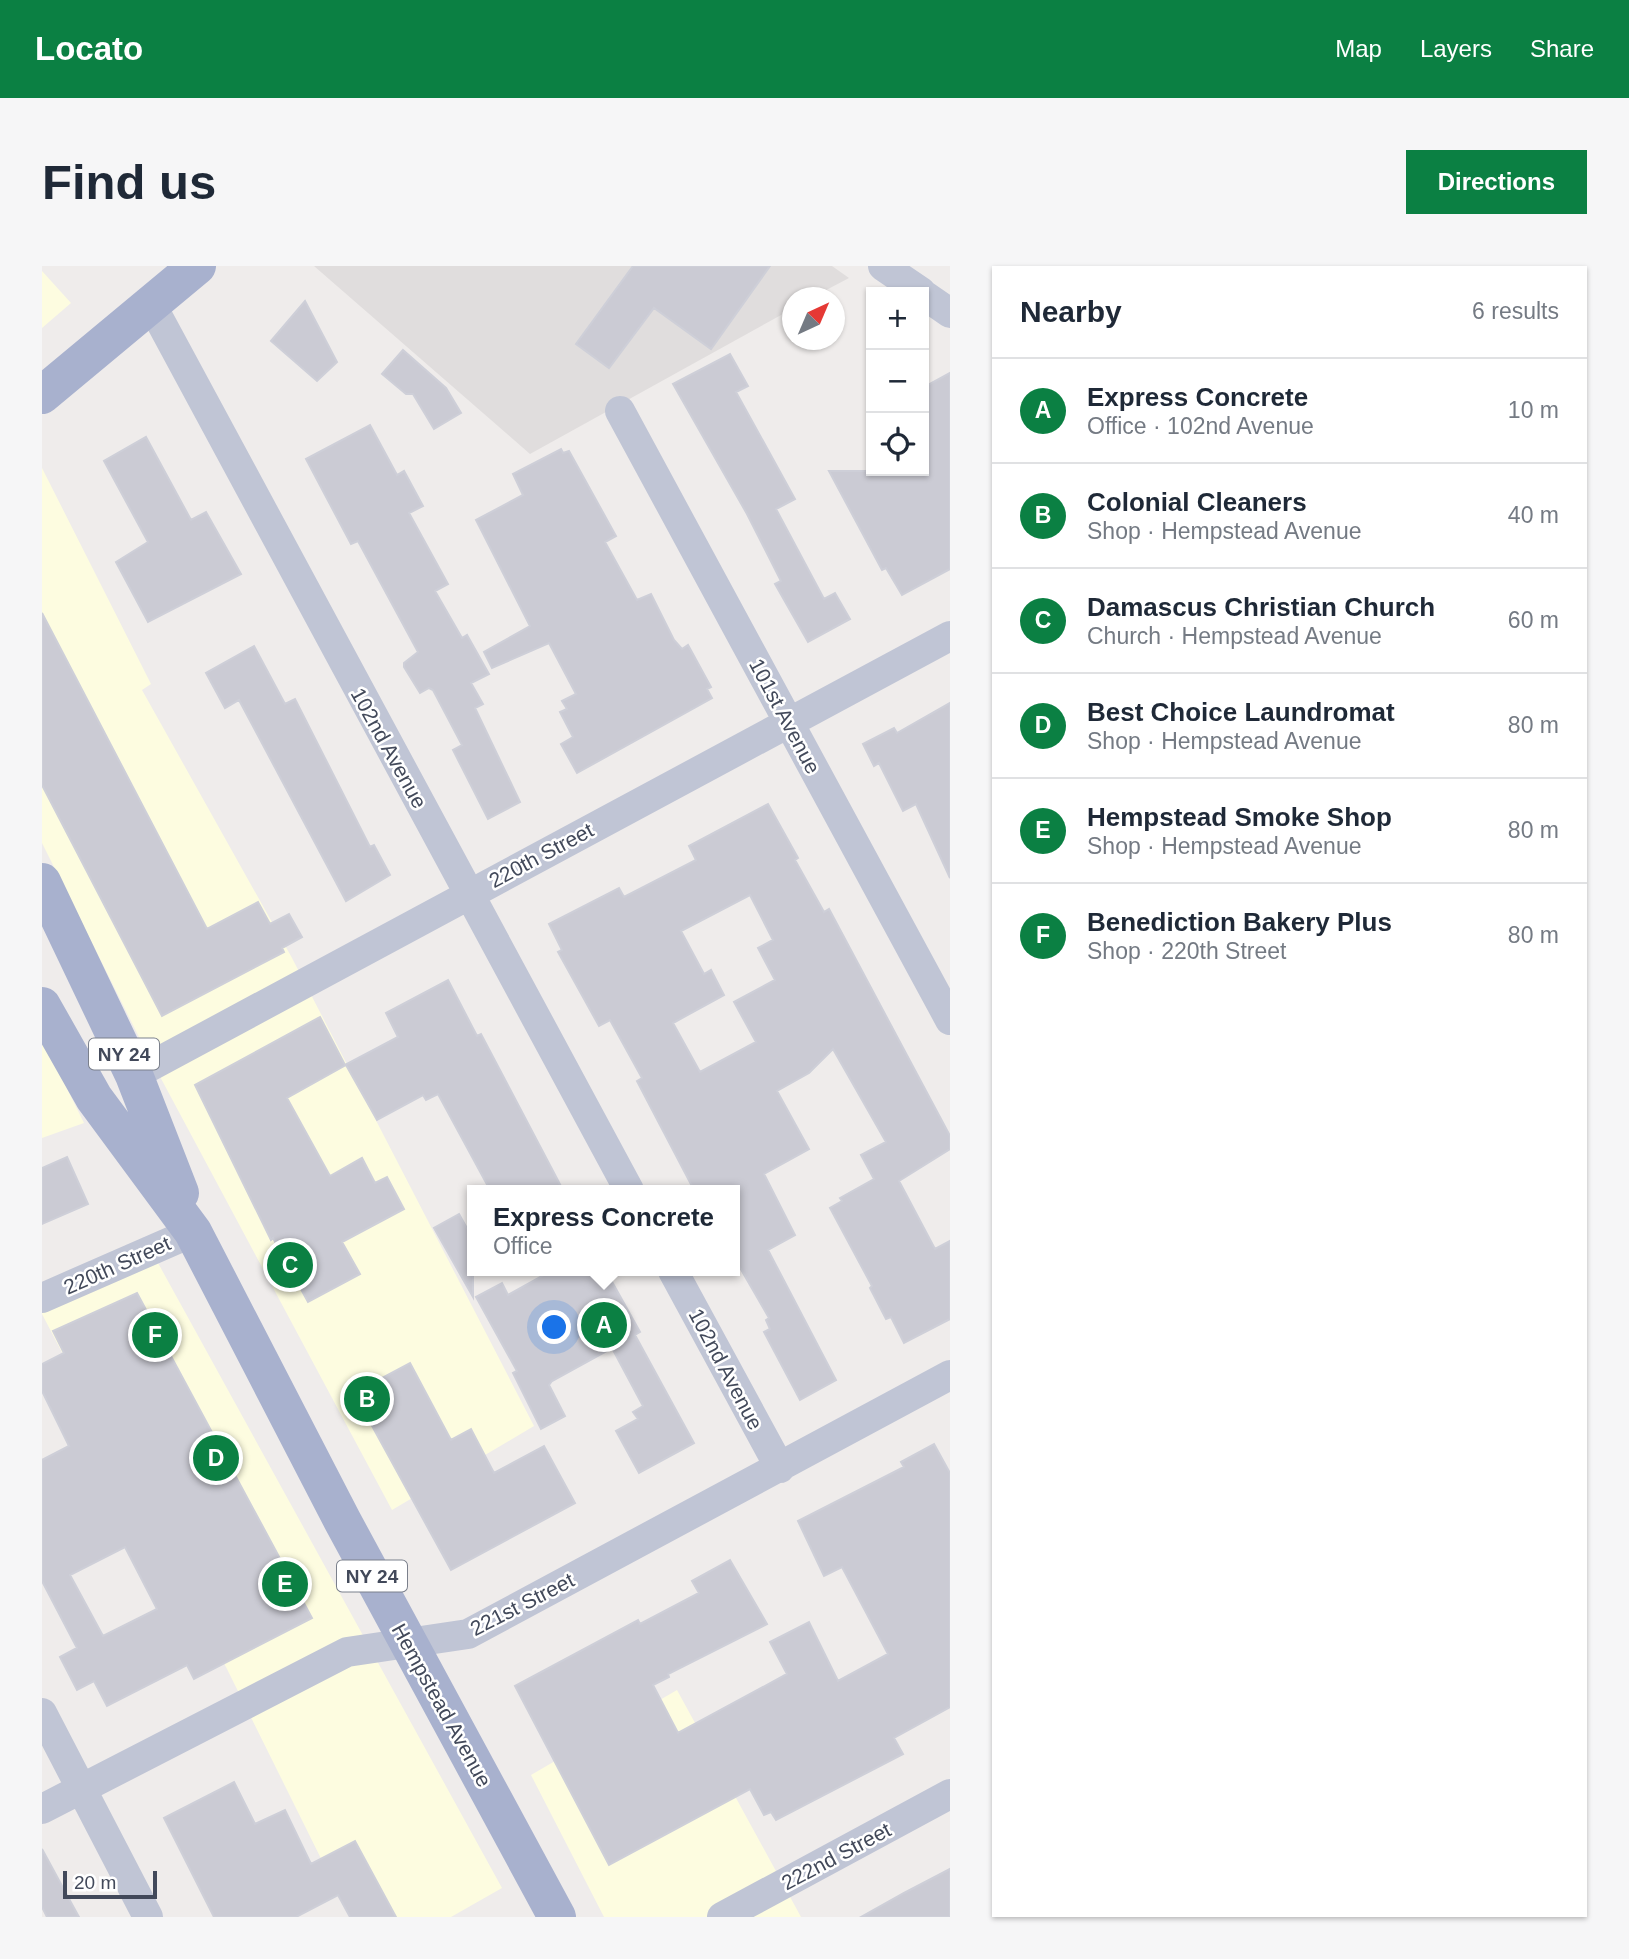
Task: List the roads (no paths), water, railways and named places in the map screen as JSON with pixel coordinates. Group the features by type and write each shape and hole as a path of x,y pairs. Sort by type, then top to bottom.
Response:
{"main road":[{"path":"42,395 197,266"},
{"name":"Hempstead Avenue","path":"42,883 134,1075 172,1169 193,1232"},
{"name":"Hempstead Avenue","path":"42,1006 94,1098 193,1232 407,1642 557,1917"}],"street":[{"path":"883,266 913,287"},
{"path":"929,298 950,313"},
{"name":"102nd Avenue","path":"151,304 626,1185"},
{"name":"101st Avenue","path":"620,411 950,1020"},
{"name":"220th Street","path":"134,1075 950,636"},
{"name":"220th Street","path":"42,1298 193,1232"},
{"name":"102nd Avenue","path":"676,1276 780,1468"},
{"name":"221st Street","path":"42,1809 347,1652 468,1634 950,1375"},
{"path":"42,1713 148,1917"},
{"name":"222nd Street","path":"722,1917 950,1794"}],"place":[{"name":"Damascus Christian Church","path":"290,1265"},
{"name":"Express Concrete","path":"604,1325"},
{"name":"Benediction Bakery Plus","path":"155,1335"},
{"name":"Colonial Cleaners","path":"367,1399"},
{"name":"Best Choice Laundromat","path":"216,1458"},
{"name":"Hempstead Smoke Shop","path":"285,1584"}]}
